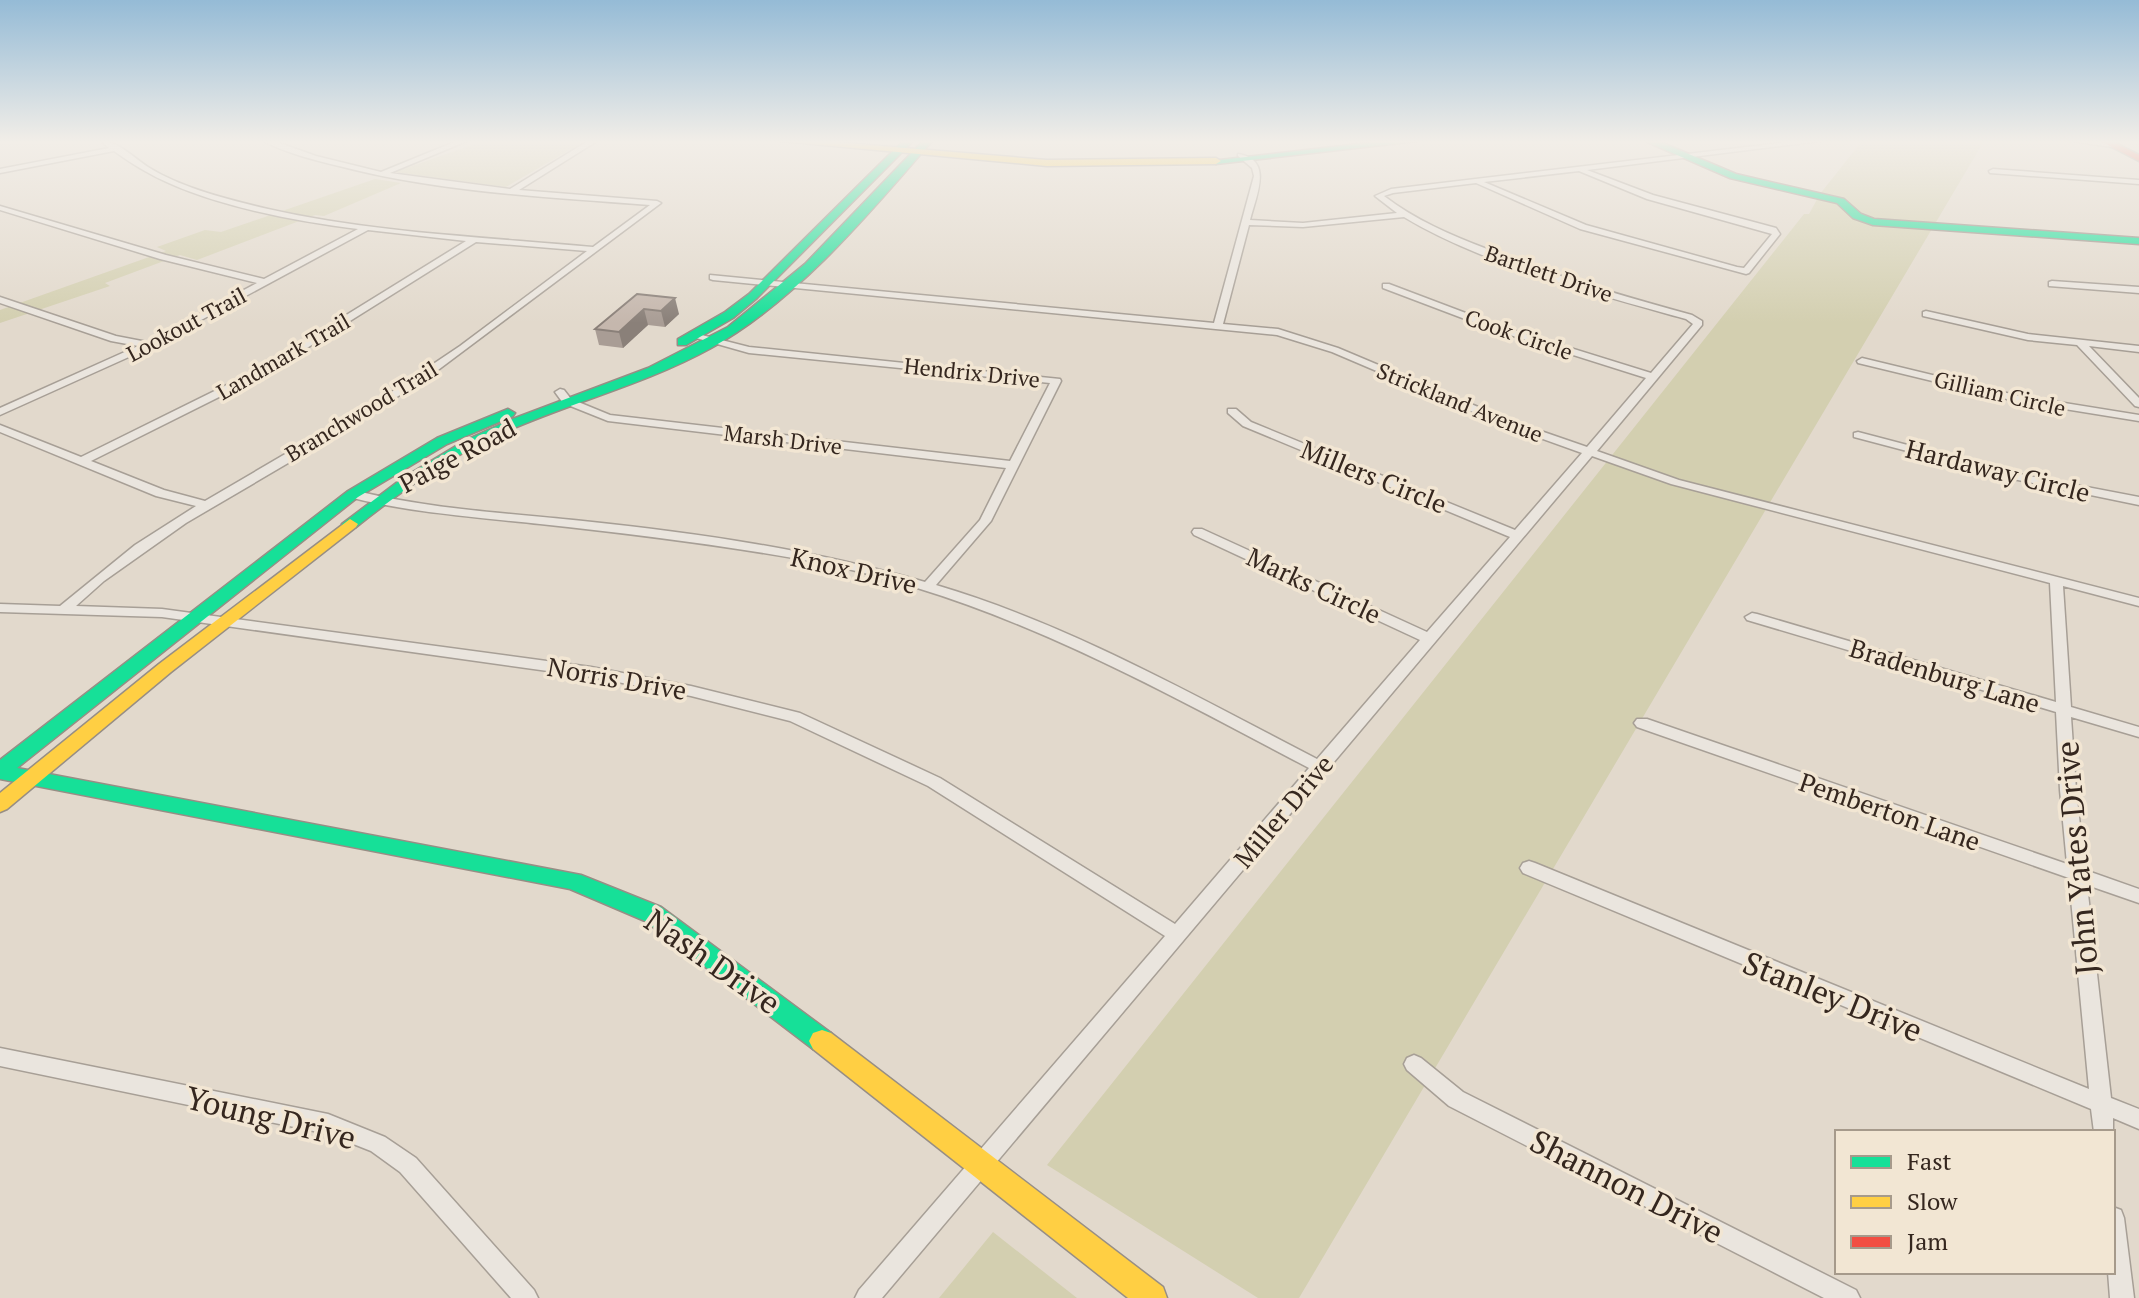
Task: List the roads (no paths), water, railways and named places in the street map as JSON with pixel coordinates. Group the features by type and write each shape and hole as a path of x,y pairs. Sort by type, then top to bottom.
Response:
{"main road":[{"name":"Paige Road","path":"0,804 376,501 457,451 694,336 729,315 849,202"},
{"name":"Paige Road","path":"0,771 353,494 442,441 564,397 651,372 714,341 788,285 868,202"},
{"path":"1841,202 1857,216 1873,222 2139,241"},
{"path":"842,208 862,209"},
{"name":"Nash Drive","path":"0,771 515,868 587,887 653,914 719,959 1152,1298"}],"street":[{"path":"235,202 317,221 593,249"},
{"name":"Branchwood Trail","path":"62,611 98,576 204,504 396,393 657,203 640,202"},
{"path":"1218,326 1251,202"},
{"name":"Bartlett Drive","path":"1388,202 1407,214 1529,269 1689,317 1699,323"},
{"path":"1523,202 1583,227 1736,270 1746,271 1776,234 1773,230 1667,202"},
{"path":"0,208 217,272 264,282"},
{"path":"1246,222 1303,225 1407,214"},
{"name":"Lookout Trail","path":"0,412 148,345 368,227"},
{"name":"Landmark Trail","path":"82,461 263,371 476,239"},
{"name":"Strickland Avenue","path":"713,277 1263,330 1306,339 1588,453 1675,482 2139,602"},
{"path":"2052,284 2139,290"},
{"name":"Cook Circle","path":"1386,286 1497,328 1654,377"},
{"path":"0,300 114,339 148,345"},
{"path":"1926,314 2028,337 2139,349"},
{"name":"Miller Drive","path":"867,1298 1699,323"},
{"name":"Hendrix Drive","path":"694,336 749,350 1056,381 985,521 928,587"},
{"path":"2081,344 2139,404"},
{"name":"Gilliam Circle","path":"1862,361 2015,398 2139,418"},
{"name":"Marsh Drive","path":"564,397 590,412 637,422 1013,465"},
{"name":"Millers Circle","path":"1232,411 1247,424 1519,536"},
{"path":"0,428 160,493 204,504"},
{"name":"Hardaway Circle","path":"1858,435 2013,476 2139,501"},
{"name":"Knox Drive","path":"353,494 376,501 705,541 816,560 960,596 1071,643 1320,767"},
{"name":"Marks Circle","path":"1198,532 1430,639"},
{"name":"John Yates Drive","path":"2056,583 2068,790 2104,1130"},
{"name":"Norris Drive","path":"0,608 62,611 114,609 224,621 591,672 691,691 795,717 934,782 1177,934"},
{"name":"Bradenburg Lane","path":"1752,617 2139,732"},
{"name":"Pemberton Lane","path":"1642,723 2079,878 2139,896"},
{"name":"Stanley Drive","path":"1529,868 2101,1106 2139,1119"},
{"name":"Young Drive","path":"0,1057 328,1124 378,1144 408,1165 526,1298"},
{"name":"Shannon Drive","path":"1414,1064 1456,1099 1848,1298"},
{"path":"2115,1236 2122,1298"}]}
